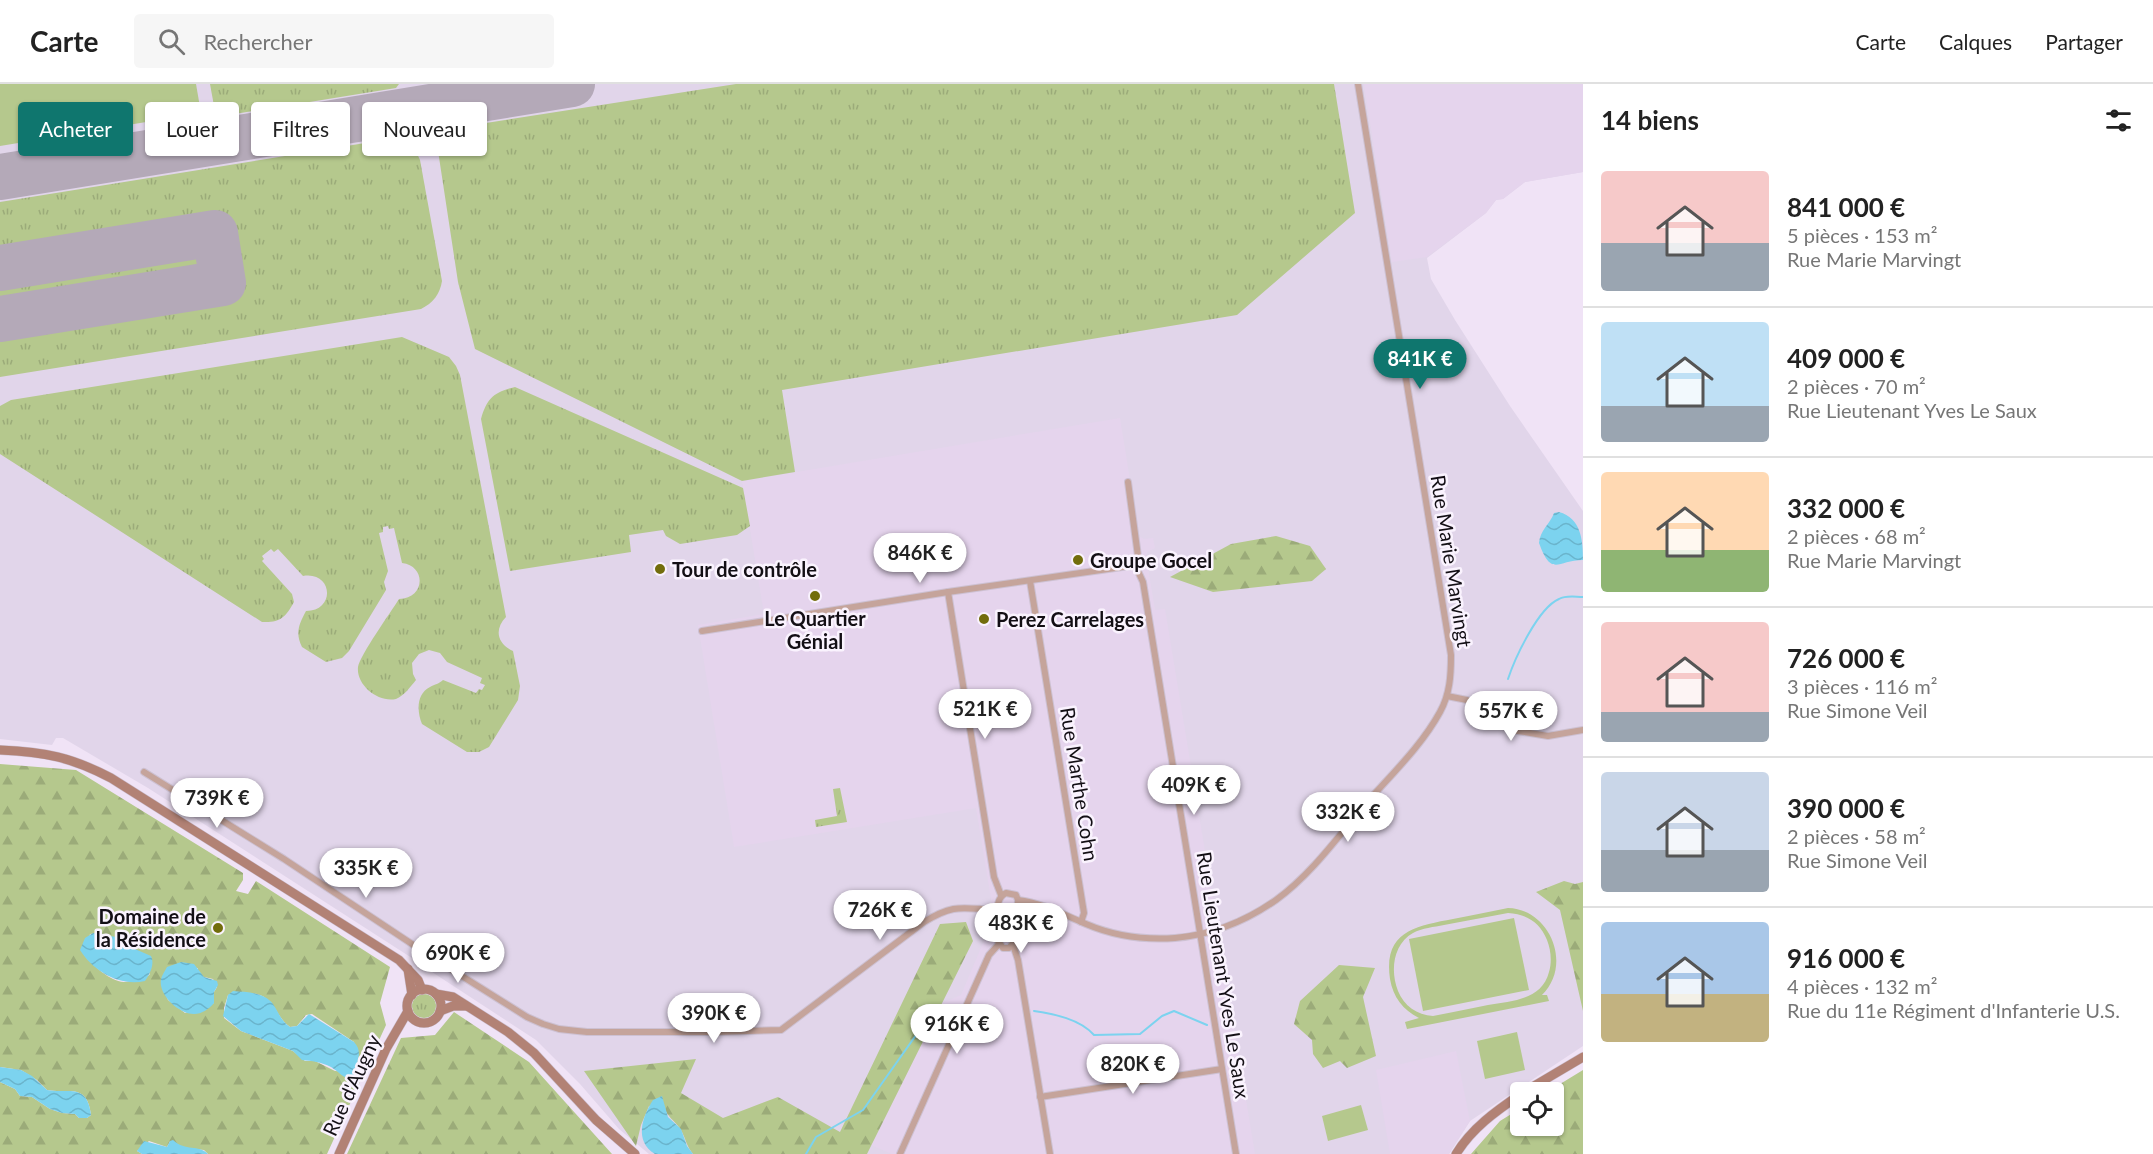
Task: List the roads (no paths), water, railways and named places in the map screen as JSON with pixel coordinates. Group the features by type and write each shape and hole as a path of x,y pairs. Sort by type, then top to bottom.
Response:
{"main road":[{"path":"0,750 59,756 83,763 111,778 399,960 418,980 422,990"},
{"path":"408,969 412,995"},
{"path":"469,1007 453,1006 440,1011 432,1021 426,1023 416,1021 408,1011 408,1002 412,995 422,990 453,997 469,1007 508,1032 534,1053 596,1120 635,1154"},
{"path":"436,994 440,1003 440,1011"},
{"name":"Rue d'Augny","path":"339,1154 386,1049 408,1011"},
{"name":"Rue d'Augny","path":"397,1031 416,1021"},
{"path":"1541,1082 1583,1057"},
{"path":"1455,1154 1474,1129 1510,1102"}],"street":[{"name":"Rue Marie Marvingt","path":"1001,895 1006,893 1016,895 1018,900 1036,903 1112,933 1130,936 1164,938 1201,935 1222,928 1255,913 1287,891 1301,878 1420,741 1441,711 1451,677 1451,655 1358,84"},
{"name":"Rue Lieutenant Yves Le Saux","path":"1128,483 1138,556 1136,567 1143,582 1236,1154"},
{"path":"702,631 948,591 1129,566 1136,567"},
{"name":"Rue Marthe Cohn","path":"1030,581 1084,913 1081,922"},
{"path":"948,591 994,877 1001,895 997,901 999,923 996,938 1003,948 1009,948 1016,940 1018,900"},
{"path":"1447,696 1467,700 1512,730 1548,736 1583,730"},
{"path":"144,772 284,859 527,1017 559,1029 646,1033 781,1030 940,911 957,907 998,910"},
{"path":"900,1154 989,955 999,944"},
{"path":"1013,945 1018,960 1050,1154"},
{"path":"1040,1097 1222,1069"}],"water":[{"path":"1559,512 1572,519 1579,531 1583,560 1556,565 1552,564 1544,554 1539,543 1541,534 1554,513"},
{"path":"93,933 116,937 119,942 151,956 152,966 145,981 126,982 108,976 92,965 80,950 85,938"},
{"path":"181,962 194,964 204,977 217,981 214,1003 203,1012 194,1014 182,1011 166,997 163,991 161,979 167,967"},
{"path":"233,991 255,993 265,997 290,1027 297,1026 309,1014 354,1042 359,1051 355,1078 352,1080 346,1078 324,1064 302,1060 293,1051 241,1031 223,1016 228,995"},
{"path":"0,1067 21,1070 32,1076 47,1090 81,1094 89,1105 91,1115 87,1118 79,1118 75,1114 50,1109 32,1097 20,1096 15,1089 0,1082"},
{"path":"662,1096 668,1117 681,1129 687,1146 693,1154 655,1154 644,1142 643,1121 653,1100"},
{"path":"173,1140 183,1146 200,1149 208,1154 142,1154 137,1151 144,1141 167,1147"}],"waterway":[{"path":"1508,679 1522,647 1543,612 1562,598 1583,597"},
{"path":"1034,1011 1074,1021 1094,1035 1140,1034 1162,1016 1174,1011 1207,1025"},
{"path":"806,1154 816,1137 863,1110 931,1014"}],"place":[{"name":"Groupe Gocel","path":"1078,560"},
{"name":"Tour de contrôle","path":"660,569"},
{"name":"Le Quartier Génial","path":"815,596"},
{"name":"Perez Carrelages","path":"984,619"},
{"name":"Domaine de la Résidence","path":"218,928"}]}
